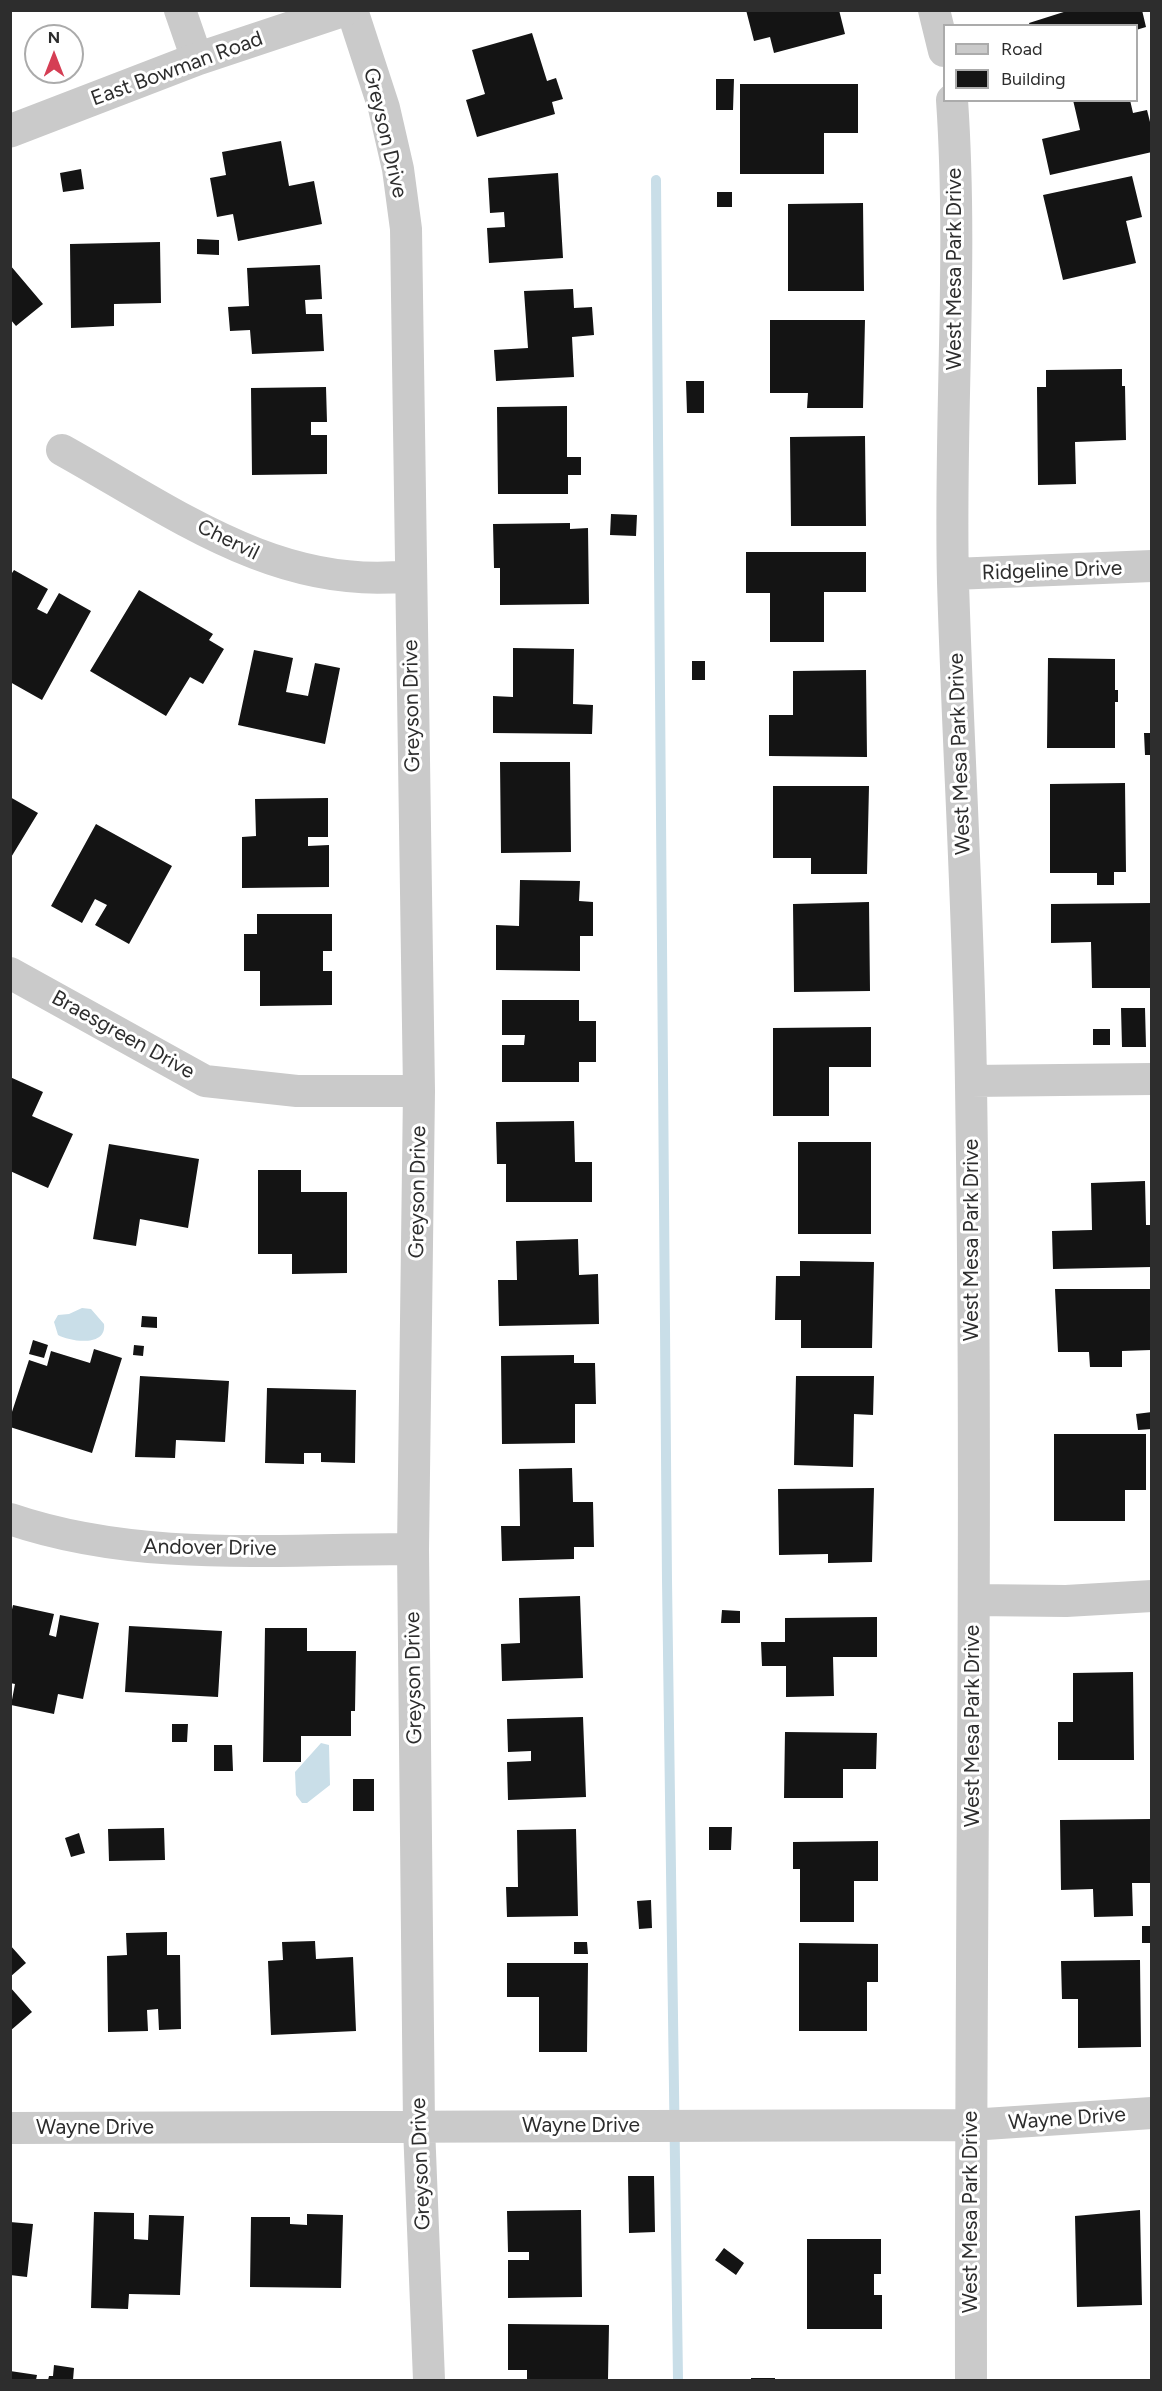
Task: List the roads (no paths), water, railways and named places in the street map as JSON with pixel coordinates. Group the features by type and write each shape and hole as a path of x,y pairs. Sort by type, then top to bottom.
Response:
{"street":[{"path":"180,10 197,59"},
{"name":"East Bowman Road","path":"10,131 197,59 344,10"},
{"name":"Greyson Drive","path":"352,10 384,108 398,169 406,229 409,576 419,1091 413,1549 419,2127 429,2380"},
{"path":"934,10 943,44"},
{"name":"West Mesa Park Drive","path":"952,102 956,172 953,574 971,1080 974,1600 970,2125 971,2380"},
{"name":"Chervil","path":"62,450 232,545 280,564 306,572 358,578 409,576"},
{"name":"Ridgeline Drive","path":"953,574 1152,566"},
{"name":"Braesgreen Drive","path":"10,973 205,1081 297,1091 419,1091"},
{"path":"971,1080 1152,1079"},
{"name":"Andover Drive","path":"10,1519 43,1530 103,1543 165,1550 413,1549"},
{"path":"974,1600 1066,1601 1152,1596"},
{"name":"Wayne Drive","path":"10,2128 970,2125 1152,2113"}],"water":[{"path":"82,1308 91,1309 104,1324 100,1336 87,1341 79,1341 58,1335 54,1322 58,1315 69,1314"},
{"path":"321,1743 329,1745 330,1785 307,1803 302,1803 296,1795 295,1772"}],"waterway":[{"path":"656,180 667,1580 678,2380"}]}
